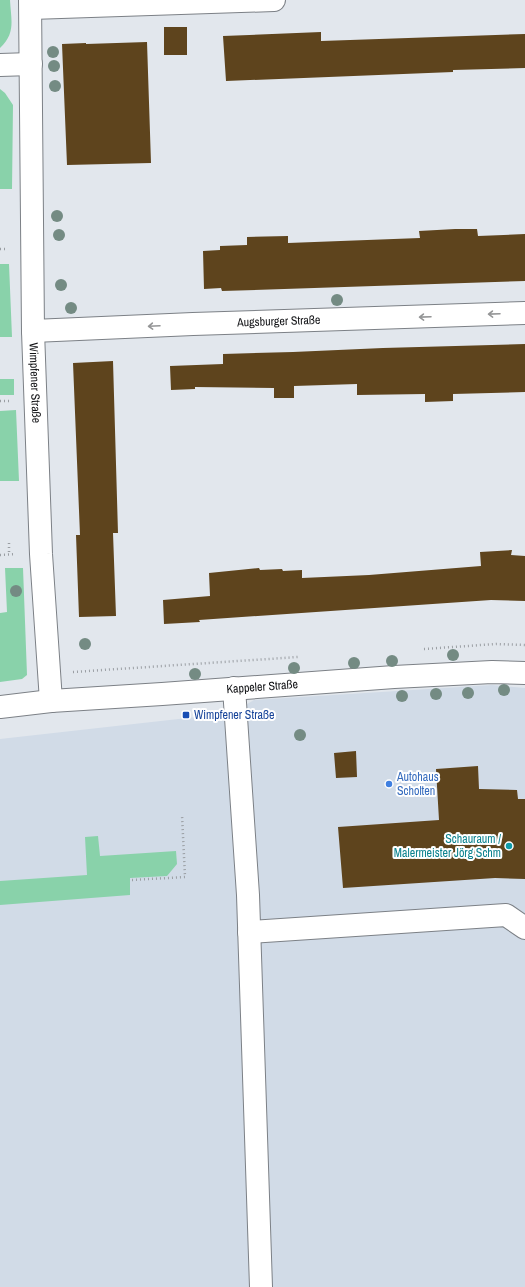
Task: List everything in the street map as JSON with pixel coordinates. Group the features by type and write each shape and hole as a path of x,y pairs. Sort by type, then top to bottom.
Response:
{"street":[{"path":"30,4 274,0"},
{"name":"Wimpfener Straße","path":"30,4 33,331 41,554 51,701"},
{"path":"0,64 31,64"},
{"name":"Augsburger Straße","path":"33,331 525,313"},
{"name":"Kappeler Straße","path":"0,707 51,701 410,676 492,672 525,673"},
{"path":"234,688 249,932 261,1287"},
{"path":"249,932 506,915 525,928"}],"path":[{"path":"9,543 9,555"},
{"path":"70,673 196,664"},
{"path":"132,880 186,877 182,815"}],"shaded area":[{"path":"492,685 525,688 525,1287 0,1287 0,739 232,713 254,700"}],"green space":[{"path":"0,0 10,0 11,26 8,37 0,48"},
{"path":"0,89 5,93 13,105 12,189 0,189"},
{"path":"0,264 9,264 12,337 0,337"},
{"path":"0,379 14,379 14,395 0,395"},
{"path":"16,410 19,481 0,481 0,411"},
{"path":"5,568 23,568 27,675 22,679 0,682 0,613 7,612"},
{"path":"98,836 100,856 176,851 177,864 167,876 130,878 130,895 0,905 0,881 87,875 85,837"}],"building":[{"path":"164,27 187,27 187,55 164,55"},
{"path":"321,32 321,41 525,34 525,68 226,81 223,36"},
{"path":"147,42 151,163 67,165 62,44"},
{"path":"477,229 478,236 525,234 525,281 222,291 221,288 204,289 203,251 220,250 220,246 247,245 247,237 288,236 288,243 420,238 419,231"},
{"path":"525,344 525,392 453,394 453,401 425,402 425,394 357,395 357,384 294,386 294,398 274,398 274,388 195,387 195,389 171,390 170,366 223,364 223,354"},
{"path":"113,361 118,533 113,533 116,616 79,617 76,535 80,535 73,363"},
{"path":"512,550 511,555 525,556 525,601 491,600 199,620 200,622 164,624 163,600 210,596 209,573 259,568 260,570 302,570 302,578 369,575 481,566 480,552"},
{"path":"356,751 357,777 336,778 334,753"},
{"path":"478,766 479,789 517,790 518,799 525,799 525,879 495,878 343,888 338,827 439,820 436,769"}],"place":[{"name":"Wimpfener Straße","path":"186,715"},
{"name":"Autohaus Scholten","path":"389,784"},
{"name":"Schauraum / Malermeister Jörg Schm","path":"509,846"}]}
